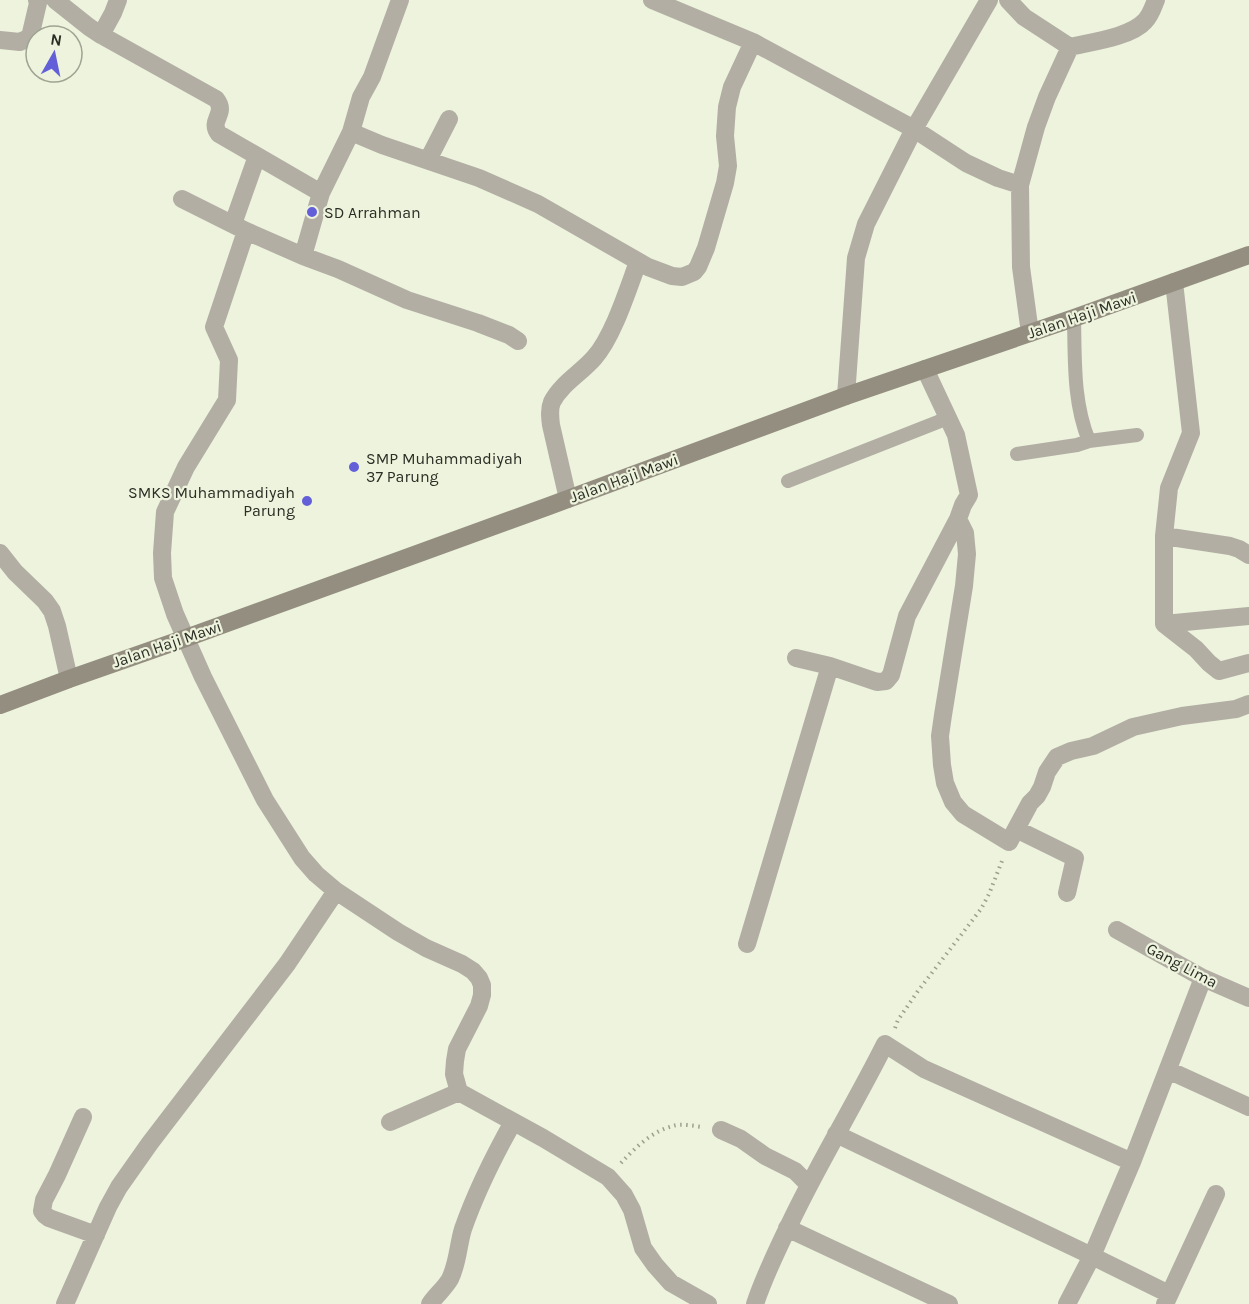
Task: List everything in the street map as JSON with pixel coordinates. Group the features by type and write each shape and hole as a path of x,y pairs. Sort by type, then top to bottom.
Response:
{"street":[{"path":"0,40 20,42 30,37 38,0"},
{"path":"55,0 101,35 216,99 220,105 215,126 219,134 321,193"},
{"path":"101,35 118,0"},
{"path":"303,256 321,193 351,132 358,103 372,77 400,0"},
{"path":"652,0 753,42 914,129 966,163 998,178 1020,185"},
{"path":"846,396 856,258 860,240 914,129 988,0"},
{"path":"1008,0 1024,16 1070,48 1122,35 1135,29 1145,21 1156,0"},
{"path":"351,132 479,178 538,204 648,267 672,276 682,277 694,272 706,248 728,166 725,136 732,87 753,42"},
{"path":"1030,333 1021,267 1020,185 1036,127 1070,48"},
{"path":"428,160 449,119"},
{"path":"257,156 214,327 229,360 227,400 186,467 165,512 163,578 175,614 203,677 264,800 302,858 336,891 398,933 462,964 479,978 482,985 479,1006 458,1049 455,1061 454,1074 459,1092 608,1177 624,1195 633,1210 643,1248 655,1265 671,1283 708,1304"},
{"path":"182,199 239,228 407,300 478,323 518,341"},
{"name":"Jalan Haji Mawi","path":"0,705 846,396 1249,255"},
{"path":"568,499 551,425 552,403 602,348 638,262"},
{"path":"1164,624 1164,536 1169,488 1191,433 1174,282"},
{"path":"796,658 830,666 877,682 886,681 891,675 907,616 969,495 956,435 925,369"},
{"path":"958,519 965,532 967,554 940,736 945,783 953,802 963,814 1075,858 1067,893"},
{"path":"1164,536 1230,546 1249,555"},
{"path":"0,553 52,611 69,679"},
{"path":"1164,624 1249,616"},
{"path":"1164,624 1219,671 1249,663"},
{"path":"747,944 830,666"},
{"path":"1012,835 1030,803 1037,796 1047,772 1057,757 1093,746 1133,727 1182,716 1236,710 1249,704"},
{"path":"65,1304 108,1207 120,1187 150,1143 287,964 336,891"},
{"name":"Gang Lima","path":"1117,930 1203,978 1249,998"},
{"path":"1067,1304 1092,1256 1132,1162 1203,978"},
{"path":"755,1304 763,1280 787,1228 885,1044 924,1069 1132,1162"},
{"path":"1168,1070 1249,1107"},
{"path":"390,1122 459,1092"},
{"path":"83,1117 44,1200 42,1211 49,1218 96,1234"},
{"path":"430,1304 451,1278 462,1232 495,1155 513,1122"},
{"path":"721,1131 741,1139 765,1156 795,1171 809,1185"},
{"path":"836,1134 1092,1256 1167,1299 1216,1194"},
{"path":"787,1228 949,1304"}],"lane":[{"path":"1074,318 1075,379 1083,426 1089,441"},
{"path":"789,481 948,418"},
{"path":"1017,454 1137,435"}],"path":[{"path":"885,1044 907,1006 981,909 1012,835"},
{"path":"608,1177 633,1150 651,1136 674,1125 721,1131"}],"place":[{"name":"SD Arrahman","path":"312,212"},
{"name":"SMP Muhammadiyah 37 Parung","path":"354,467"},
{"name":"SMKS Muhammadiyah Parung","path":"307,501"}]}
